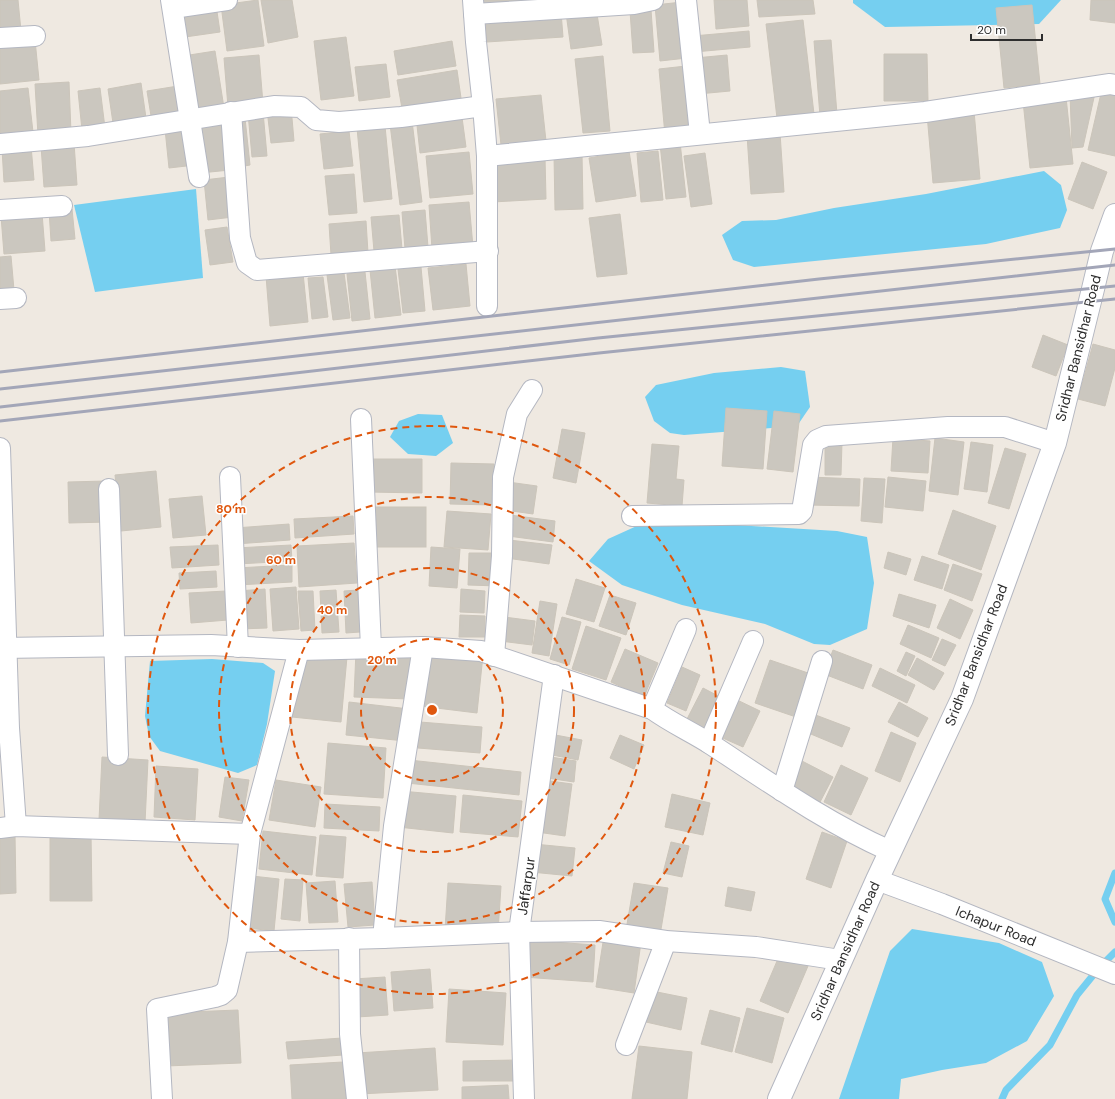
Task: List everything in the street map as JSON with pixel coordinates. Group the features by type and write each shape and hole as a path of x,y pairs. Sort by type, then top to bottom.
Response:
{"street":[{"path":"199,177 172,4 227,0"},
{"path":"487,306 487,156 473,7 634,4 653,0"},
{"path":"686,0 700,134"},
{"path":"0,38 35,36"},
{"path":"487,156 925,112 1115,85"},
{"path":"0,144 88,136 190,118 274,106 301,107 316,120 339,122 483,106"},
{"path":"231,112 240,238 247,263 257,270 488,251"},
{"path":"0,210 62,206"},
{"name":"Sridhar Bansidhar Road","path":"779,1099 840,960 962,699 1055,443 1102,251 1115,216"},
{"path":"494,656 502,556 503,478 517,414 532,390"},
{"path":"361,419 371,648"},
{"path":"632,516 799,514 802,510 813,445 817,440 826,436 948,427 1005,427 1055,443"},
{"path":"0,448 3,648 9,728 8,827 250,834"},
{"path":"230,477 238,647"},
{"path":"109,489 118,755"},
{"path":"652,709 686,629"},
{"path":"709,743 753,641"},
{"path":"3,648 211,645 299,650 423,646 481,651 652,709 665,719 709,743 782,791 867,841 890,851"},
{"path":"383,938 394,826 423,646"},
{"path":"162,1099 157,1009 221,994 227,990 238,942 250,834 299,650"},
{"path":"782,791 822,660"},
{"name":"Jaffarpur","path":"524,1099 519,932 554,675"},
{"name":"Ichapur Road","path":"877,880 942,904 1115,974"},
{"path":"238,942 519,932 599,931 666,942 756,947 840,960"},
{"path":"349,938 350,1034 357,1099"},
{"path":"626,1045 666,942"}],"water":[{"path":"853,0 1061,0 1039,24 885,27 853,3"},
{"path":"1044,171 1061,185 1067,210 1060,228 986,244 754,267 733,260 722,235 742,221 776,220 834,208 926,194"},
{"path":"196,189 203,278 95,292 74,205"},
{"path":"781,367 805,371 810,407 797,426 684,435 670,433 654,421 645,397 656,385 714,373"},
{"path":"418,414 442,415 453,443 436,456 408,454 390,437 399,421"},
{"path":"650,520 837,531 867,537 874,583 867,629 830,645 814,644 765,624 682,605 622,585 589,561 608,539"},
{"path":"212,659 263,663 275,671 267,724 257,765 238,773 160,751 149,736 145,716 150,661"},
{"path":"912,929 999,943 1042,962 1054,996 1027,1041 986,1063 942,1070 901,1079 899,1099 839,1099 890,951"}],"building":[{"path":"0,0 18,0 21,31 0,33"},
{"path":"258,0 264,46 227,51 221,5"},
{"path":"261,0 292,0 298,37 268,43"},
{"path":"478,0 520,0 521,7 479,10"},
{"path":"714,0 747,0 749,26 716,29"},
{"path":"757,0 813,0 815,14 759,17"},
{"path":"1091,0 1115,0 1115,23 1090,20"},
{"path":"682,2 687,58 660,61 655,5"},
{"path":"216,5 220,32 178,38 174,11"},
{"path":"1032,5 1040,84 1004,88 996,8"},
{"path":"596,8 602,45 571,49 566,13"},
{"path":"651,10 654,52 633,53 630,11"},
{"path":"561,12 563,37 487,42 485,17"},
{"path":"803,20 814,114 777,118 766,24"},
{"path":"749,31 750,47 694,52 693,36"},
{"path":"346,37 354,96 321,100 314,41"},
{"path":"35,40 39,80 0,84 0,44"},
{"path":"831,40 837,114 820,116 814,41"},
{"path":"452,41 456,66 398,75 394,51"},
{"path":"215,51 224,108 191,113 183,56"},
{"path":"884,54 927,54 928,101 884,101"},
{"path":"259,55 263,104 228,107 224,58"},
{"path":"727,55 730,91 698,94 695,58"},
{"path":"603,56 610,131 583,133 575,59"},
{"path":"386,64 390,97 359,101 355,67"},
{"path":"686,66 692,132 665,135 659,69"},
{"path":"457,70 462,105 403,114 397,80"},
{"path":"69,82 71,133 38,135 35,84"},
{"path":"141,83 146,118 113,123 108,89"},
{"path":"178,86 183,118 152,122 147,91"},
{"path":"28,88 33,132 0,136 0,91"},
{"path":"100,88 105,128 82,130 78,91"},
{"path":"1102,89 1115,92 1115,156 1088,150"},
{"path":"1095,93 1083,147 1072,148 1070,94"},
{"path":"541,95 546,141 501,145 496,99"},
{"path":"1066,97 1073,164 1030,168 1023,101"},
{"path":"291,107 294,141 271,143 267,110"},
{"path":"461,110 466,147 420,153 416,116"},
{"path":"974,111 980,179 933,183 927,114"},
{"path":"263,112 267,156 252,157 248,113"},
{"path":"224,118 230,170 200,173 194,121"},
{"path":"245,118 250,165 239,167 235,119"},
{"path":"412,121 422,202 400,205 390,124"},
{"path":"385,126 392,199 364,202 357,128"},
{"path":"190,127 195,165 169,168 165,129"},
{"path":"349,131 353,166 324,169 320,134"},
{"path":"780,133 784,192 751,194 747,135"},
{"path":"680,142 686,197 666,199 660,144"},
{"path":"74,143 77,185 44,187 41,146"},
{"path":"31,146 34,180 4,182 2,149"},
{"path":"629,151 636,196 596,202 589,158"},
{"path":"658,151 663,200 641,202 637,153"},
{"path":"469,152 473,194 430,198 426,156"},
{"path":"705,153 712,204 691,207 684,156"},
{"path":"582,154 583,209 555,210 554,155"},
{"path":"545,158 546,199 493,202 490,161"},
{"path":"1082,162 1107,172 1093,209 1068,199"},
{"path":"354,174 357,213 329,215 325,176"},
{"path":"229,177 233,217 208,220 204,180"},
{"path":"469,202 473,247 432,249 429,205"},
{"path":"72,209 75,239 51,241 49,210"},
{"path":"425,210 428,247 405,249 402,212"},
{"path":"42,213 45,251 4,254 1,216"},
{"path":"620,214 627,274 597,277 589,218"},
{"path":"399,215 402,249 374,251 371,217"},
{"path":"366,221 368,253 331,255 329,224"},
{"path":"227,227 233,262 210,265 205,230"},
{"path":"11,256 14,290 0,291 0,257"},
{"path":"466,264 470,306 433,310 428,268"},
{"path":"395,266 401,315 375,318 370,270"},
{"path":"421,267 425,311 403,313 398,269"},
{"path":"365,272 370,319 352,321 347,274"},
{"path":"303,273 308,322 270,326 266,276"},
{"path":"344,273 350,318 333,320 327,275"},
{"path":"323,277 328,317 312,319 308,278"},
{"path":"1043,335 1068,345 1056,376 1032,367"},
{"path":"1093,344 1115,350 1115,368 1105,406 1078,399"},
{"path":"726,408 767,411 763,469 722,466"},
{"path":"774,411 800,414 793,472 767,469"},
{"path":"562,429 585,433 576,483 553,478"},
{"path":"893,438 930,441 928,473 891,471"},
{"path":"935,438 964,442 958,495 929,491"},
{"path":"825,441 842,442 841,475 825,475"},
{"path":"971,442 993,445 987,492 964,489"},
{"path":"652,444 679,446 676,479 684,480 682,506 647,503"},
{"path":"1005,448 1026,454 1009,509 988,503"},
{"path":"369,459 422,459 422,493 369,492"},
{"path":"451,463 494,464 493,505 450,504"},
{"path":"156,471 161,527 121,531 115,475"},
{"path":"809,477 860,479 859,506 808,505"},
{"path":"888,477 926,481 923,511 885,507"},
{"path":"864,478 885,479 882,523 861,521"},
{"path":"106,481 107,522 69,523 68,482"},
{"path":"508,482 537,486 533,514 505,510"},
{"path":"202,496 206,535 173,538 169,499"},
{"path":"372,507 426,507 426,547 372,547"},
{"path":"953,510 996,526 981,570 938,554"},
{"path":"447,511 491,514 488,550 444,547"},
{"path":"510,515 555,521 553,542 508,536"},
{"path":"353,516 354,534 295,538 294,519"},
{"path":"289,524 290,540 236,544 235,528"},
{"path":"509,540 552,545 549,564 506,558"},
{"path":"354,543 357,583 299,587 297,546"},
{"path":"218,545 219,565 172,568 170,547"},
{"path":"291,545 292,561 237,564 236,548"},
{"path":"431,547 460,549 457,588 429,586"},
{"path":"888,552 911,559 906,575 884,568"},
{"path":"469,553 500,553 499,586 468,585"},
{"path":"922,556 949,565 942,589 914,580"},
{"path":"953,564 982,574 972,601 944,590"},
{"path":"292,565 292,582 237,585 236,568"},
{"path":"216,571 217,587 180,589 179,573"},
{"path":"576,579 605,588 594,622 566,614"},
{"path":"296,587 299,629 273,631 270,589"},
{"path":"265,589 267,628 240,629 238,591"},
{"path":"461,589 485,591 484,613 460,612"},
{"path":"336,590 339,632 322,633 320,591"},
{"path":"358,590 360,632 346,633 344,591"},
{"path":"226,591 228,620 191,623 189,593"},
{"path":"298,591 313,591 315,630 301,631"},
{"path":"899,594 936,605 929,628 893,616"},
{"path":"610,595 636,603 626,635 599,626"},
{"path":"950,599 973,610 960,639 937,628"},
{"path":"540,601 557,604 549,656 532,653"},
{"path":"460,615 485,616 485,637 459,637"},
{"path":"504,617 535,621 532,645 500,641"},
{"path":"562,617 581,622 569,665 550,659"},
{"path":"908,625 939,638 931,658 900,644"},
{"path":"586,626 621,638 606,680 572,669"},
{"path":"942,639 956,645 945,666 932,660"},
{"path":"426,649 483,655 477,713 420,706"},
{"path":"625,649 658,663 644,697 611,682"},
{"path":"833,650 872,665 863,689 824,674"},
{"path":"356,651 411,653 409,699 354,697"},
{"path":"906,652 915,656 906,676 897,671"},
{"path":"301,655 347,657 341,722 292,717"},
{"path":"917,658 944,673 934,690 908,675"},
{"path":"770,660 811,674 796,717 755,703"},
{"path":"682,667 700,675 686,711 667,703"},
{"path":"880,668 915,685 907,703 872,686"},
{"path":"703,688 724,699 707,732 686,721"},
{"path":"733,698 760,711 743,747 716,735"},
{"path":"349,702 409,709 405,741 346,735"},
{"path":"899,702 928,718 918,737 888,722"},
{"path":"813,714 850,728 842,747 806,732"},
{"path":"420,722 482,727 480,753 418,748"},
{"path":"891,732 916,743 900,782 875,771"},
{"path":"550,734 582,740 578,760 547,754"},
{"path":"620,735 644,745 634,769 610,758"},
{"path":"328,743 386,748 383,798 324,794"},
{"path":"102,757 148,760 145,823 99,820"},
{"path":"551,757 576,761 574,782 547,778"},
{"path":"409,760 521,772 519,795 407,783"},
{"path":"802,761 833,777 819,804 788,788"},
{"path":"841,765 868,778 851,815 824,802"},
{"path":"156,766 198,769 195,820 154,817"},
{"path":"225,777 249,780 242,821 219,817"},
{"path":"276,780 321,787 315,827 269,820"},
{"path":"543,780 572,784 565,836 537,832"},
{"path":"401,791 456,796 453,833 398,827"},
{"path":"672,794 710,803 703,835 665,827"},
{"path":"463,795 522,801 518,837 460,832"},
{"path":"325,804 380,807 379,831 324,828"},
{"path":"263,831 316,837 312,875 259,869"},
{"path":"822,832 847,841 831,888 806,879"},
{"path":"50,834 91,834 92,901 50,901"},
{"path":"15,835 16,893 0,894 0,836"},
{"path":"320,835 346,837 343,878 316,876"},
{"path":"671,842 689,846 682,877 663,873"},
{"path":"534,844 575,848 572,876 531,872"},
{"path":"252,876 279,879 274,931 247,928"},
{"path":"285,879 303,880 300,921 281,919"},
{"path":"335,881 338,922 309,923 306,883"},
{"path":"372,882 375,925 348,927 344,884"},
{"path":"448,883 501,886 498,932 445,930"},
{"path":"634,883 668,888 660,935 626,930"},
{"path":"728,887 755,892 751,911 725,906"},
{"path":"604,936 641,942 634,993 596,987"},
{"path":"526,940 595,945 593,982 523,977"},
{"path":"780,954 808,966 788,1013 760,1001"},
{"path":"430,969 433,1008 394,1011 391,972"},
{"path":"385,977 388,1015 357,1017 354,979"},
{"path":"449,989 506,993 503,1045 446,1042"},
{"path":"652,991 687,998 681,1030 646,1022"},
{"path":"747,1008 784,1018 772,1063 735,1052"},
{"path":"238,1010 241,1063 166,1066 163,1013"},
{"path":"710,1010 740,1018 732,1052 701,1044"},
{"path":"342,1038 343,1055 288,1059 286,1042"},
{"path":"639,1046 692,1052 687,1099 632,1099"},
{"path":"435,1048 438,1090 359,1094 357,1053"},
{"path":"516,1060 516,1081 463,1081 463,1061"},
{"path":"343,1062 346,1099 292,1099 290,1065"},
{"path":"508,1085 509,1099 462,1099 462,1087"}],"waterway":[{"path":"1115,873 1105,899 1115,922"},
{"path":"1002,1099 1006,1090 1050,1045 1077,995 1099,968 1115,952"}],"railway":[{"path":"0,372 819,279 1115,249"},
{"path":"0,389 1115,265"},
{"path":"0,407 598,338 1115,286"},
{"path":"0,421 599,353 1115,299"}]}
